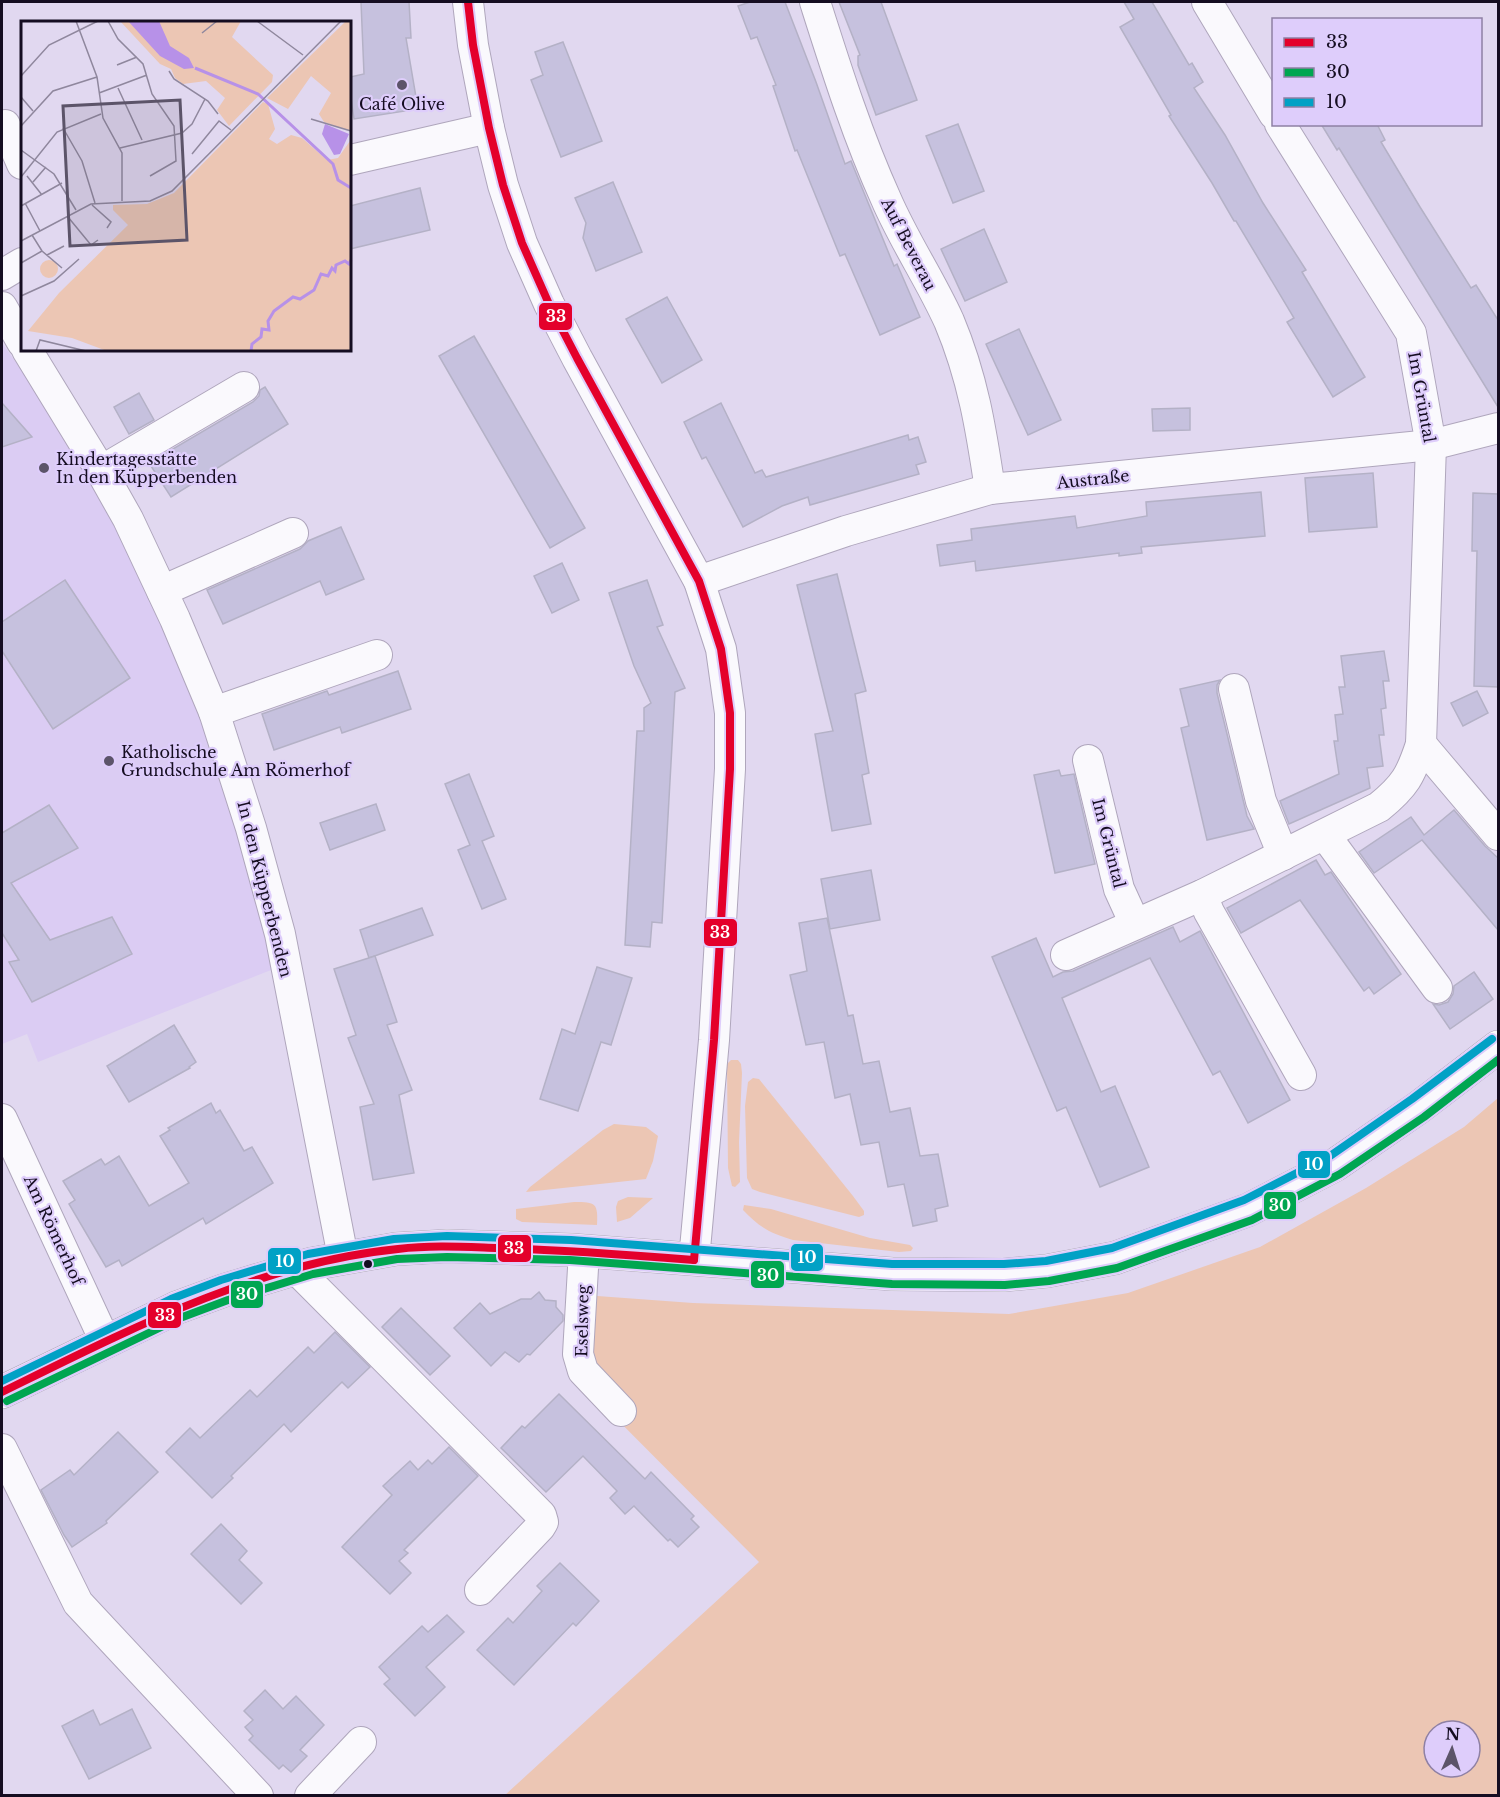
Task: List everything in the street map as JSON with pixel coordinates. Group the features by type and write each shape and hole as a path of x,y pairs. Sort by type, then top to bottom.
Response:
{"main road":[{"path":"2,1392 176,1308 295,1268 343,1257 396,1249 447,1246 584,1251 892,1274 1004,1275 1047,1271 1115,1258 1248,1210 1335,1165 1418,1108 1498,1047"}],"street":[{"path":"468,2 475,55 489,128 502,185 522,243 549,304 699,581 721,649 730,713 730,769 714,1040 694,1260"},
{"name":"Auf Beverau","path":"814,2 858,134 886,202 948,321 966,367 980,418 990,489"},
{"path":"1207,2 1272,111"},
{"path":"5,125 21,162"},
{"name":"Im Grüntal","path":"1066,955 1202,895 1379,807 1398,792 1408,778 1421,744 1431,445 1411,333 1281,126"},
{"path":"351,160 489,128"},
{"path":"2,275 21,264"},
{"path":"2,307 21,340"},
{"name":"In den Küpperbenden","path":"28,351 101,471 162,591 214,712 245,807 280,934 343,1257"},
{"path":"101,471 244,387"},
{"name":"Austraße","path":"699,581 846,531 990,489 1431,445 1498,428"},
{"path":"162,591 293,533"},
{"path":"214,712 377,655"},
{"path":"1234,689 1260,801 1283,855"},
{"path":"1421,744 1498,835"},
{"name":"Im Grüntal","path":"1088,760 1119,889 1135,924"},
{"path":"1325,835 1437,988"},
{"path":"1202,895 1209,912 1301,1075"},
{"name":"Am Römerhof","path":"3,1126 105,1341"},
{"name":"Eselsweg","path":"584,1251 578,1354 583,1371 621,1411"},
{"path":"295,1268 541,1515 543,1522 540,1527 480,1590"},
{"path":"2,1449 78,1603 244,1795"},
{"path":"2,1491 65,1616 244,1795"},
{"path":"310,1796 361,1742"}],"shaded area":[{"name":"Katholische Grundschule Am Römerhof","path":"2,343 63,428 108,509 193,689 239,833 265,933 271,970 38,1062 27,1034 2,1044"},
{"path":"731,1060 738,1060 742,1073 740,1182 735,1187 732,1186 728,1168 727,1064"},
{"path":"753,1078 759,1079 853,1196 864,1211 864,1215 859,1217 752,1189 747,1178 745,1106 748,1082"},
{"path":"1498,1098 1498,1795 504,1796 759,1562 567,1369 570,1294 693,1303 1009,1314 1128,1293 1260,1247 1366,1188 1464,1127"},
{"path":"614,1124 646,1127 658,1136 653,1161 646,1179 526,1192 603,1130"},
{"path":"628,1197 653,1198 630,1218 617,1222 618,1201"},
{"path":"587,1202 594,1205 597,1212 597,1225 522,1222 516,1219 516,1209"},
{"path":"744,1205 771,1209 870,1238 910,1245 913,1248 911,1251 899,1252 793,1240 771,1232 754,1221 743,1210"}],"building":[{"path":"361,2 409,2 411,38 406,38 418,109 354,119 351,77 364,74"},
{"path":"750,2 785,2 845,164 851,161 894,266 897,264 920,317 880,335 845,254 840,256 797,150 795,151 773,86 776,85 757,37 751,39 738,6"},
{"path":"839,2 881,2 917,100 876,115 858,65 860,55"},
{"path":"1124,2 1152,2 1189,65 1192,63 1203,82 1194,88 1306,270 1302,272 1365,377 1333,397 1287,322 1294,318 1169,116 1171,115 1120,27 1134,19"},
{"path":"563,42 602,141 561,157 531,80 543,75 535,52"},
{"path":"958,124 984,191 953,203 926,136"},
{"path":"1322,126 1378,126 1385,140 1381,142 1420,207 1471,288 1476,285 1498,320 1498,407 1339,148 1337,150"},
{"path":"613,182 642,252 596,271 583,238 586,223 575,198"},
{"path":"420,188 430,230 351,249 351,206"},
{"path":"984,229 1007,282 965,301 941,249"},
{"path":"667,297 702,360 662,383 626,319"},
{"path":"1019,329 1061,420 1028,435 986,344"},
{"path":"474,336 585,528 550,548 439,356"},
{"path":"265,387 288,424 171,497 149,463 253,402 259,396 260,390"},
{"path":"139,393 154,420 129,434 114,407"},
{"path":"2,403 32,437 2,447"},
{"path":"721,403 755,473 762,470 766,477 908,435 909,440 918,437 926,462 916,465 919,474 810,505 808,497 782,506 743,527 706,457 702,459 684,422"},
{"path":"1190,408 1190,430 1153,431 1152,409"},
{"path":"1373,473 1377,527 1309,532 1305,478"},
{"path":"1261,492 1265,536 1141,547 1142,553 1119,556 1119,553 976,571 975,561 940,566 937,545 972,540 971,529 1075,516 1077,528 1147,516 1146,502"},
{"path":"1473,493 1498,494 1498,687 1474,686 1477,551 1472,551"},
{"path":"341,527 364,579 326,595 320,581 223,624 207,590 300,549 308,541"},
{"path":"562,563 579,600 552,613 534,576"},
{"path":"837,574 866,691 855,694 869,773 862,775 871,824 832,831 815,734 833,731 797,585"},
{"path":"65,580 130,678 53,729 2,651 2,622"},
{"path":"647,580 663,625 657,627 685,688 675,692 662,923 652,922 650,947 625,945 637,731 644,731 644,708 651,703 634,666 609,593"},
{"path":"1384,651 1389,681 1383,681 1386,708 1381,709 1384,735 1379,735 1383,766 1367,768 1370,788 1289,824 1280,801 1339,774 1334,741 1338,741 1335,715 1343,714 1339,687 1345,687 1341,656"},
{"path":"398,671 411,709 342,733 340,727 274,750 262,714 327,691 329,695"},
{"path":"1220,680 1217,693 1247,816 1254,829 1207,840 1181,728 1189,726 1180,689"},
{"path":"1477,691 1488,713 1463,726 1451,703"},
{"path":"1059,770 1061,776 1074,774 1095,864 1055,873 1034,775"},
{"path":"469,774 494,836 482,841 506,899 482,909 458,850 470,845 445,784"},
{"path":"376,804 385,830 330,850 320,823"},
{"path":"49,805 78,848 11,883 50,940 112,917 132,954 32,1002 9,962 19,960 2,933 2,833"},
{"path":"1454,810 1498,858 1498,930 1422,840 1374,873 1359,852 1411,817 1424,835"},
{"path":"1316,860 1325,875 1331,872 1401,974 1374,994 1369,987 1364,991 1300,900 1241,933 1227,908"},
{"path":"871,870 880,920 830,929 821,879"},
{"path":"422,908 433,935 369,958 360,930"},
{"path":"827,918 848,1016 853,1015 863,1064 879,1061 890,1112 910,1108 920,1156 938,1154 948,1206 935,1209 937,1221 913,1226 904,1184 888,1187 879,1142 861,1145 850,1094 835,1098 824,1042 806,1045 790,975 807,971 799,923"},
{"path":"1173,927 1180,942 1200,931 1290,1100 1248,1123 1220,1071 1213,1075 1150,958 1062,998 1101,1092 1115,1086 1149,1167 1100,1187 1066,1107 1057,1111 992,957 1036,938 1053,977 1063,972 1073,971"},
{"path":"375,956 397,1022 387,1025 412,1090 399,1095 414,1173 373,1180 360,1107 374,1104 348,1038 356,1035 334,969"},
{"path":"597,967 632,978 611,1045 601,1042 578,1111 540,1099 562,1029 575,1034"},
{"path":"1474,972 1493,999 1450,1029 1433,1004 1448,1002 1453,994 1454,986"},
{"path":"174,1025 196,1062 190,1068 129,1102 107,1066"},
{"path":"211,1103 216,1113 220,1110 244,1151 252,1147 273,1183 206,1224 203,1218 122,1266 119,1260 106,1267 69,1204 75,1200 63,1181 101,1159 105,1165 119,1156 149,1206 189,1183 160,1136 170,1130 168,1128"},
{"path":"539,1292 545,1300 556,1301 556,1307 563,1315 563,1321 530,1355 527,1354 519,1362 505,1352 491,1366 454,1328 480,1303 490,1314 521,1299 531,1299"},
{"path":"401,1308 450,1356 430,1375 382,1327"},
{"path":"335,1332 370,1367 348,1388 342,1382 291,1432 284,1424 212,1498 166,1452 190,1428 200,1438 250,1390 257,1397 308,1347 314,1353"},
{"path":"559,1394 645,1479 651,1472 694,1516 691,1519 699,1527 678,1547 670,1539 668,1541 634,1506 625,1514 610,1498 617,1491 583,1456 546,1492 501,1448"},
{"path":"118,1432 158,1472 106,1521 107,1523 72,1547 41,1490 70,1470 74,1475"},
{"path":"449,1447 478,1476 404,1550 408,1553 399,1561 411,1573 390,1594 342,1547 392,1495 383,1486 410,1461 418,1470 428,1460 432,1464"},
{"path":"221,1524 247,1551 239,1560 262,1583 241,1604 191,1554"},
{"path":"560,1563 599,1601 576,1626 573,1623 514,1685 477,1650 508,1618 513,1623 542,1591 537,1586"},
{"path":"447,1615 464,1632 426,1667 445,1687 415,1716 384,1684 390,1679 379,1667 422,1626 428,1632"},
{"path":"265,1690 283,1709 296,1696 324,1725 300,1750 307,1756 291,1772 283,1765 279,1769 249,1740 253,1736 245,1727 253,1720 244,1711"},
{"path":"132,1709 151,1748 89,1779 62,1726 93,1710 100,1725"}],"transit line":[{"name":"33","path":"468,2 473,45 489,128 503,185 522,243 549,304 577,358 699,581 721,649 730,713 730,769 714,1040 694,1260"},
{"name":"10","path":"2,1381 171,1299 221,1280 308,1254 394,1239 447,1236 571,1240 892,1264 1004,1264 1046,1261 1112,1248 1244,1200 1330,1156 1412,1099 1492,1039"},
{"name":"30","path":"7,1401 180,1318 228,1300 313,1274 397,1259 447,1257 570,1260 892,1284 1005,1285 1049,1281 1117,1268 1252,1220 1340,1174 1424,1117 1498,1060"},
{"name":"33","path":"2,1392 97,1345 194,1302 294,1269 346,1257 398,1249 448,1247 547,1250 694,1260"}],"place":[{"name":"Café Olive","path":"402,85"},
{"name":"Kindertagesstätte In den Küpperbenden","path":"44,468"},
{"name":"Katholische Grundschule Am Römerhof","path":"109,761"}]}
